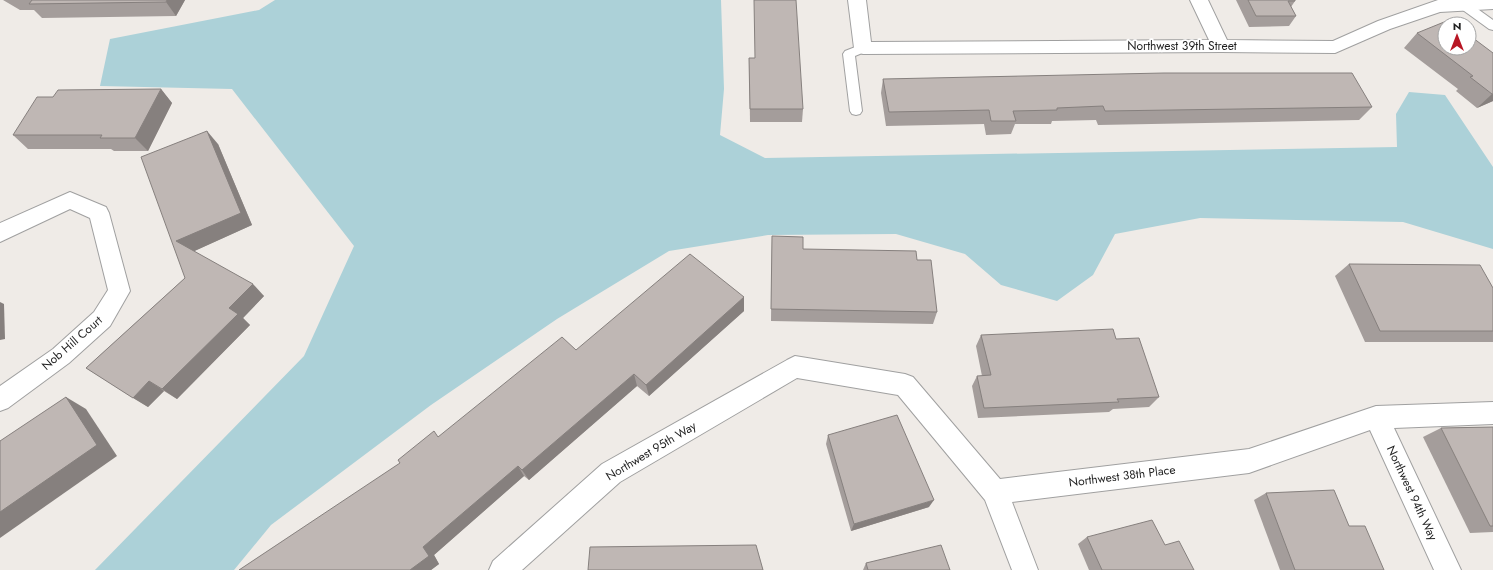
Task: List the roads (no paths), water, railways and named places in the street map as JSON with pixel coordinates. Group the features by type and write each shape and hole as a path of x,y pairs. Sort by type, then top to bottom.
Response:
{"street":[{"path":"857,0 863,48"},
{"path":"1199,0 1221,46"},
{"name":"Northwest 39th Street","path":"863,48 1221,46 1335,47 1384,25 1438,6 1492,2"},
{"name":"Nob Hill Court","path":"0,233 70,200 99,213 119,291 102,319 61,356 0,400"},
{"name":"Northwest 95th Way","path":"502,570 611,473 795,366 905,385 995,492"},
{"name":"Northwest 38th Place","path":"995,492 1249,461 1376,417 1493,413"},
{"name":"Northwest 94th Way","path":"1376,417 1448,570"},
{"path":"995,492 1025,570"}],"lane":[{"path":"1464,5 1493,26"},
{"path":"856,111 849,54 863,48"}],"water":[{"path":"275,0 721,0 724,89 720,135 765,158 1397,147 1396,114 1409,92 1445,95 1493,167 1493,249 1403,222 1200,218 1115,234 1093,275 1057,301 1001,285 965,254 896,234 768,235 669,251 557,319 431,405 271,525 234,570 95,570 304,356 354,246 232,89 100,86 110,39 259,10"}]}
